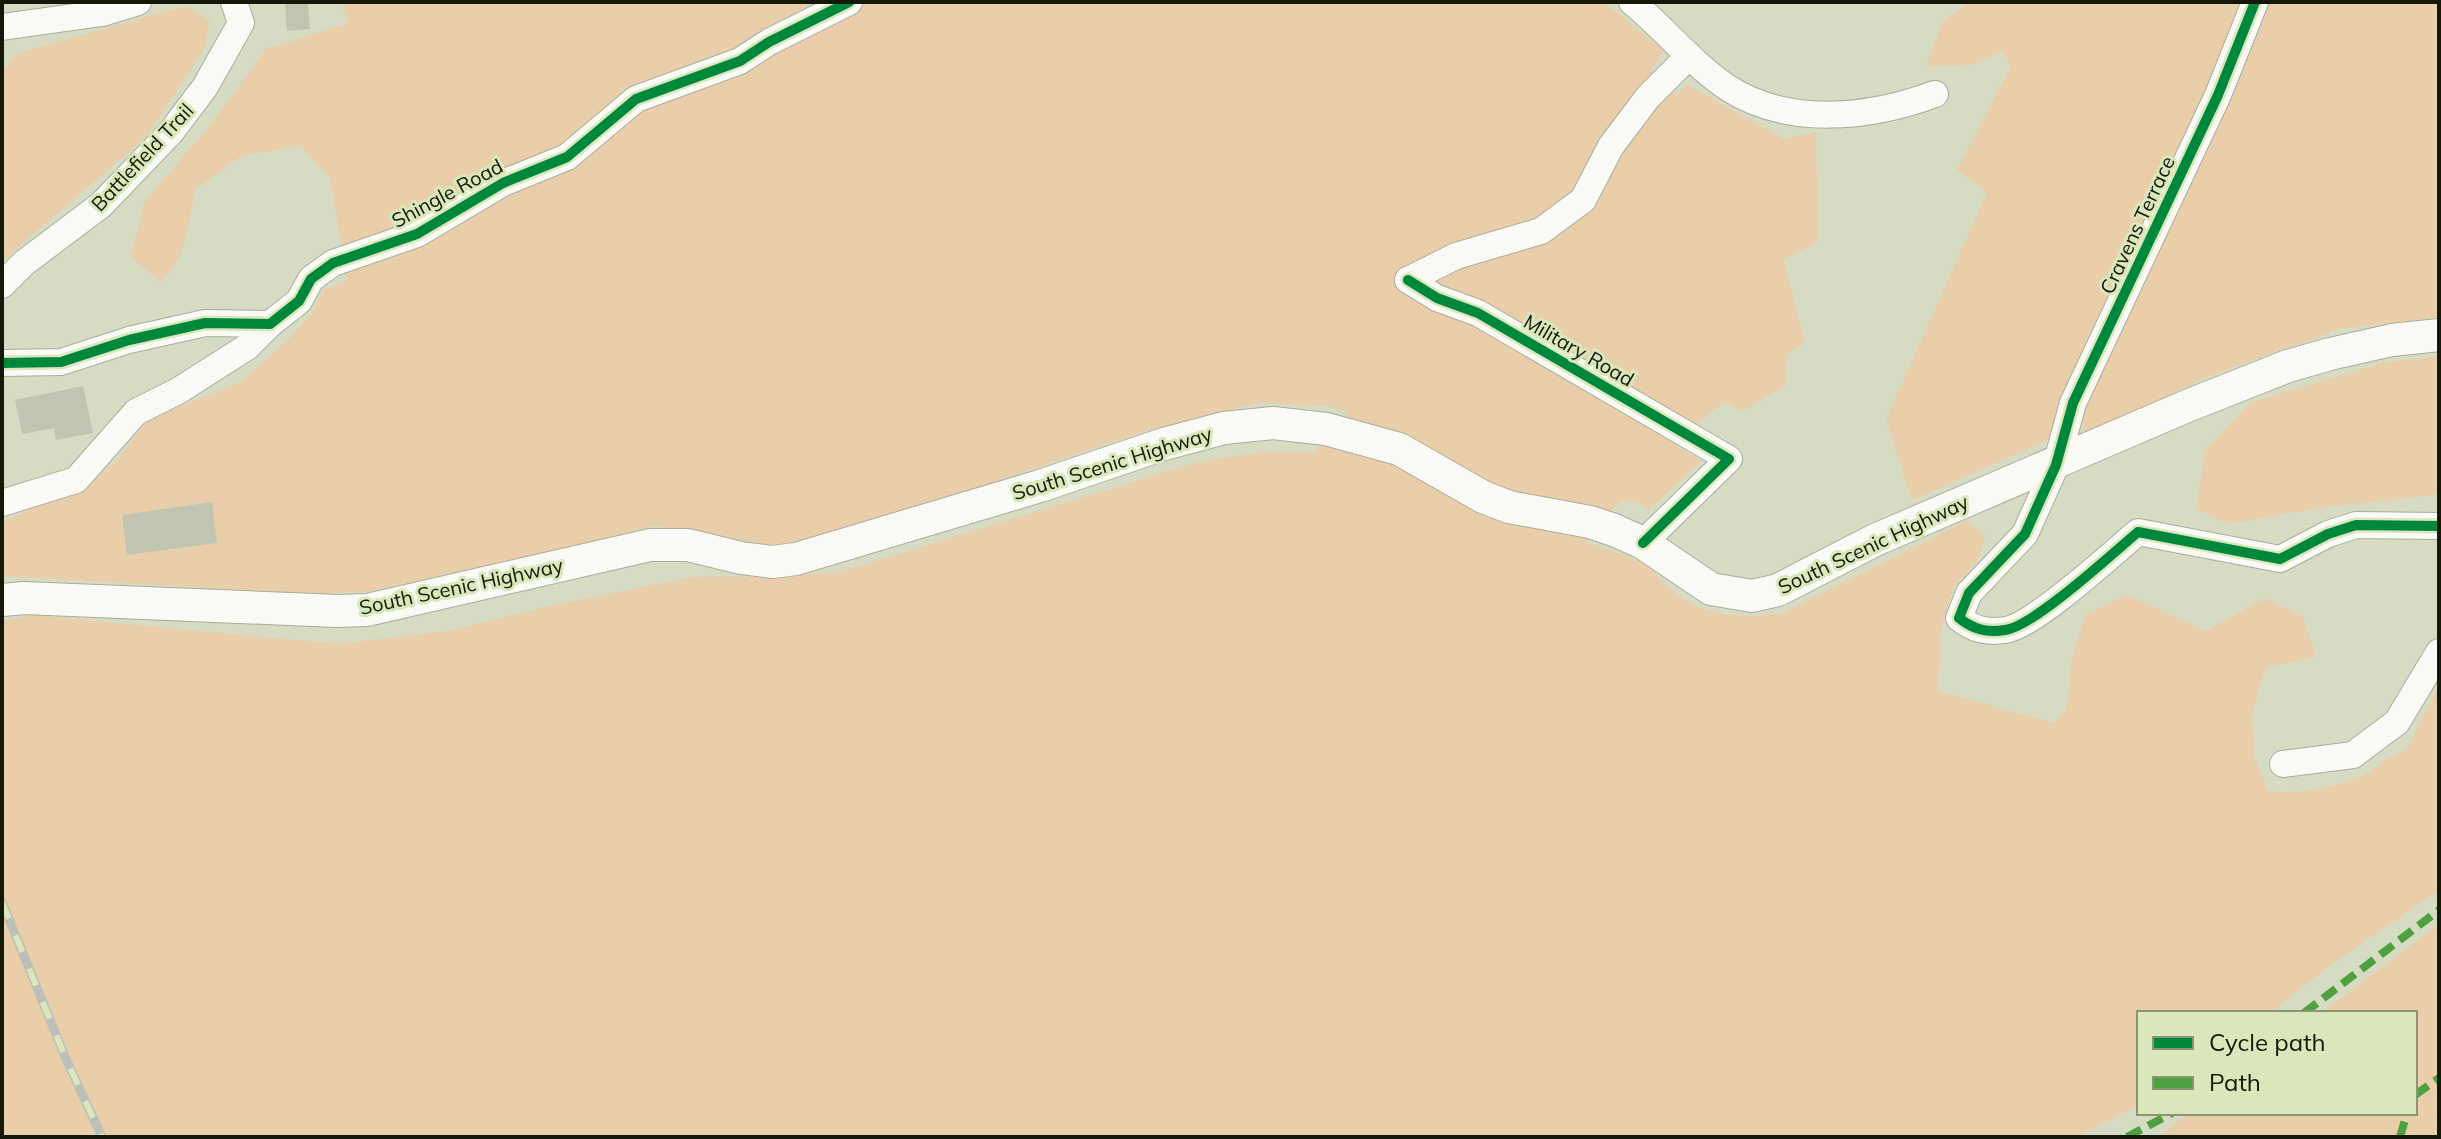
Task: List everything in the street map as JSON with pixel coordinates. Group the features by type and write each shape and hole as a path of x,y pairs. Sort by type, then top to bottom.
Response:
{"main road":[{"name":"South Scenic Highway","path":"2,600 24,598 367,610 650,545 688,545 772,562 796,559 1025,490 1164,444 1252,423 1289,424 1363,438 1399,449 1483,497 1509,507 1590,522 1643,543 1711,589 1752,596 1778,590 1875,540 2288,366 2392,340 2439,335"}],"street":[{"path":"2,27 102,13 138,2"},
{"name":"Battlefield Trail","path":"2,285 24,263 101,205 171,132 205,87 241,23 234,2"},
{"name":"Shingle Road","path":"2,503 76,480 136,412 178,391 247,347 299,301 311,279 333,263 417,234 503,183 567,157 636,99 740,61 769,42 849,2"},
{"path":"1632,2 1726,87 1755,103 1792,113 1860,113 1900,107 1935,94"},
{"name":"Cravens Terrace","path":"2255,2 2218,95 2073,403 2056,465 2025,534 1969,593 1959,618 1973,629 2007,631 2051,605 2138,532 2280,559 2328,534 2356,525 2439,526"},
{"name":"Military Road","path":"1643,543 1729,459 1478,313 1437,298 1408,280 1456,256 1541,231 1583,200 1611,146 1629,121 1689,56"},
{"path":"2,363 61,362 129,340 205,323 270,324"},
{"path":"2283,764 2353,755 2397,722 2439,652"}],"shaded area":[{"path":"341,2 1604,2 1664,51 1650,71 1678,95 1686,84 1784,139 1816,132 1818,242 1783,260 1805,342 1787,355 1785,386 1742,411 1724,402 1676,446 1702,461 1649,510 1636,501 1621,501 1584,539 1640,562 1693,605 1718,613 1757,616 1783,613 1966,521 1985,535 1978,560 1954,587 1941,627 1938,691 2054,723 2067,709 2072,657 2086,614 2127,595 2206,631 2265,598 2303,617 2316,657 2266,667 2252,711 2254,756 2268,791 2301,791 2347,782 2407,749 2439,686 2439,890 2328,967 2273,1011 2137,1011 2137,1106 2076,1137 2,1137 2,621 33,615 338,644 448,631 691,577 840,572 1198,462 1263,452 1315,452 1348,412 1328,406 1259,403 1149,430 819,540 770,546 698,531 654,526 370,591 320,594 2,576 2,522 91,483 118,459 148,420 240,382 287,341 310,316 325,289 347,281 330,178 300,146 241,156 196,189 182,253 161,283 130,256 145,201 208,128 266,49 349,23"},
{"path":"1969,2 2439,2 2439,317 2340,329 2204,378 2101,429 2083,432 2084,421 1912,500 1886,419 1987,192 1957,170 2011,66 2003,51 1972,65 1926,66 1942,23"},
{"path":"189,7 210,21 204,49 147,136 2,261 2,74 15,54"},
{"path":"2439,356 2439,492 2318,508 2229,524 2196,509 2205,450 2250,403 2382,363"},
{"path":"2439,924 2439,1137 2158,1137 2186,1115 2417,1115 2417,1011 2324,1011"}],"building":[{"path":"285,2 308,2 310,29 287,31"},
{"path":"83,386 93,433 56,440 54,428 22,434 15,400"},
{"path":"212,502 217,543 127,555 122,515"}],"railway":[{"path":"2,902 66,1059 102,1137"}],"marked path":[{"path":"2307,1011 2439,910"},
{"path":"2417,1094 2439,1078"},
{"path":"2127,1137 2168,1115"},
{"path":"2400,1137 2406,1115"}],"cycle path":[{"path":"2,363 61,362 129,340 205,323 270,324 299,301 311,279 333,263 417,234 503,183 567,157 636,99 740,61 769,42 849,2"},
{"path":"2255,2 2218,95 2073,403 2056,465 2025,534 1969,593 1959,618 1975,627 1992,631 2018,626 2073,588 2138,532 2280,559 2328,534 2356,525 2439,526"},
{"path":"1408,280 1437,298 1478,313 1729,459 1643,543"}]}
